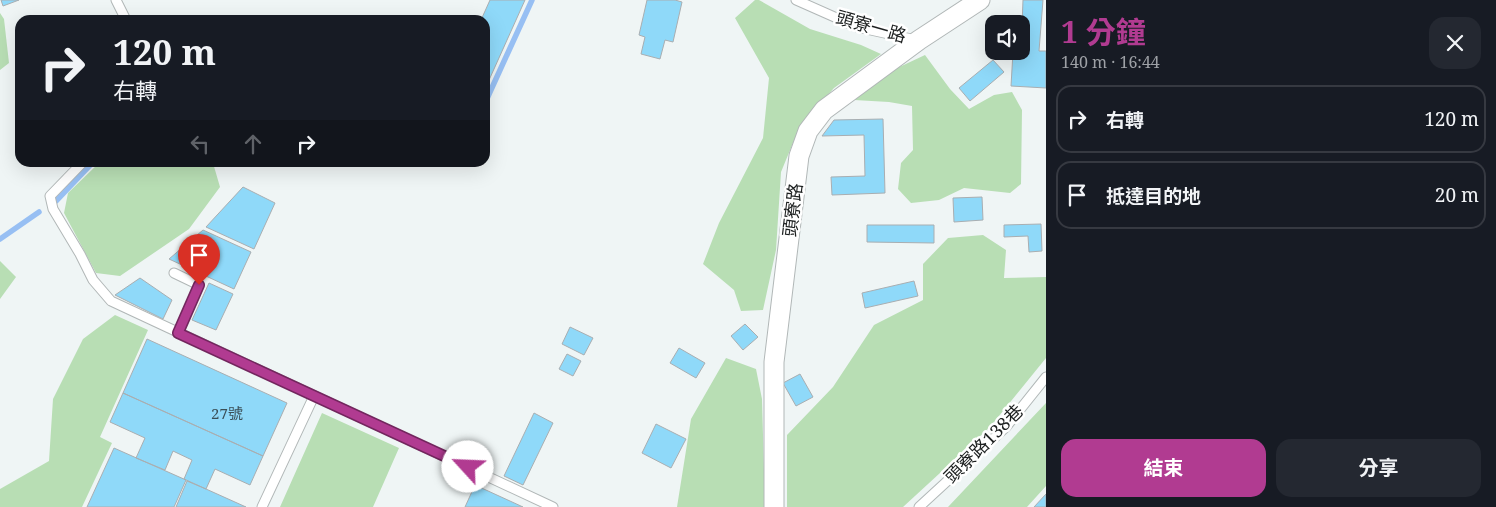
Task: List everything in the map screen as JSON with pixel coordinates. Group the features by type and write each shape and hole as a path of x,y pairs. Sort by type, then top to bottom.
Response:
{"street":[{"name":"頭寮路","path":"774,507 774,362 799,156 808,131 824,110 919,40 980,0"}],"lane":[{"path":"116,0 124,15"},
{"name":"頭寮一路","path":"796,0 858,27 919,40"},
{"path":"78,167 50,196 54,209 80,254 92,280 111,301 553,507"},
{"path":"174,273 199,285 178,333"},
{"name":"頭寮路138巷","path":"919,507 1006,427 1046,377"},
{"path":"262,507 314,396"}],"green space":[{"path":"755,0 759,0 810,29 861,45 881,54 834,88 800,126 781,172 776,250 763,310 741,311 734,290 703,264 719,223 763,138 769,78 735,18"},
{"path":"0,13 4,19 9,63 0,70"},
{"path":"925,55 950,89 969,109 994,95 1012,92 1022,110 1021,184 1010,193 964,188 939,200 911,203 898,189 901,163 913,150 912,106 889,102 854,100 893,70"},
{"path":"95,167 214,167 220,187 189,229 120,276 96,273 64,213 68,193"},
{"path":"983,235 1006,250 1004,278 1046,277 1046,358 990,427 903,507 787,507 787,435 833,387 874,325 923,300 923,264 948,238"},
{"path":"0,261 16,277 0,299"},
{"path":"115,315 148,330 100,437 112,443 82,507 0,507 0,489 49,461 53,399 83,339"},
{"path":"726,358 756,369 762,399 765,507 677,507 691,419"},
{"path":"1046,403 1046,486 1027,507 948,507"},
{"path":"322,413 399,448 373,507 280,507"}],"building":[{"path":"1,0 19,0 3,6"},
{"path":"490,0 525,0 490,78 490,15 483,15"},
{"path":"647,0 675,0 682,2 673,42 665,40 660,59 641,54 645,37 639,35"},
{"path":"1023,0 1043,0 1039,51 1046,51 1046,88 1011,86 1013,60 1030,60 1030,15 1022,15"},
{"path":"993,60 1004,72 970,101 959,88"},
{"path":"883,119 885,193 832,195 831,177 865,176 864,135 822,136 834,120"},
{"path":"243,187 275,203 254,249 206,227"},
{"path":"982,197 983,220 954,222 953,198"},
{"path":"1041,224 1042,251 1029,252 1028,236 1004,237 1004,225"},
{"path":"867,225 934,225 934,243 867,242"},
{"path":"203,230 251,252 234,289 169,259"},
{"path":"140,278 172,300 163,319 115,295"},
{"path":"914,281 918,296 865,308 862,293"},
{"path":"209,283 233,294 216,330 192,320"},
{"path":"745,324 758,337 743,350 731,336"},
{"path":"570,327 593,338 584,355 562,344"},
{"path":"147,339 287,403 263,456 123,393"},
{"path":"679,348 705,363 696,378 670,363"},
{"path":"567,354 581,361 573,376 559,369"},
{"path":"800,374 813,397 796,406 783,383"},
{"path":"123,393 263,456 250,485 215,469 206,489 184,479 192,460 173,451 165,470 136,458 145,438 110,422"},
{"path":"534,413 553,423 523,485 504,476"},
{"path":"656,424 686,439 671,468 642,453"},
{"path":"114,448 186,480 174,507 87,507"},
{"path":"187,481 206,489 246,507 176,507"},
{"path":"475,485 523,507 465,507"},
{"path":"1046,494 1046,507 1034,507"}],"waterway":[{"path":"490,92 532,0"},
{"path":"56,201 88,167"},
{"path":"0,239 39,212"}],"route":[{"path":"199,285 178,333 468,467"}]}
